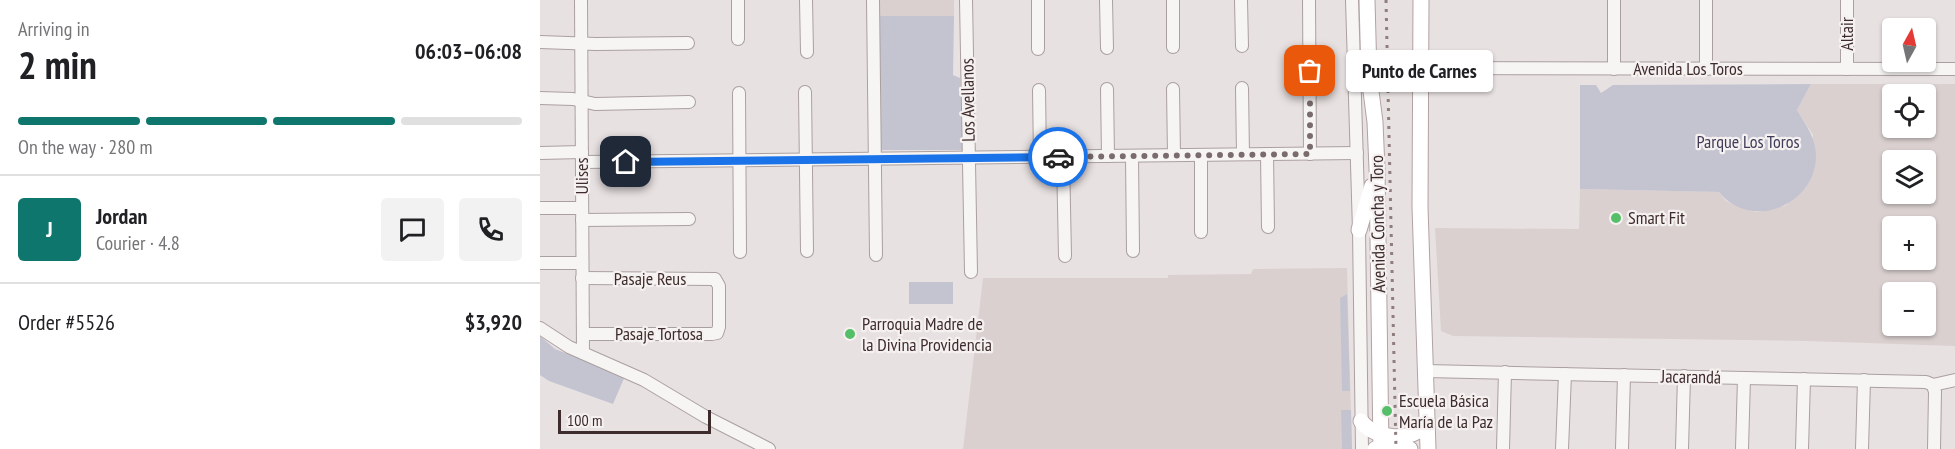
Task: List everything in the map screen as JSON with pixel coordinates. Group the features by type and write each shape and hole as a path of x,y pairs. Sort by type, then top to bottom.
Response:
{"main road":[{"name":"Avenida Concha y Toro","path":"1367,0 1369,76 1375,122 1377,169 1380,445"},
{"path":"1421,0 1420,177 1428,449"},
{"path":"1359,230 1377,169"},
{"path":"1361,421 1380,445 1410,449"},
{"path":"1380,445 1413,435 1422,430 1427,423"}],"street":[{"name":"Ulises","path":"581,0 583,353"},
{"path":"738,0 738,39"},
{"path":"806,0 807,52"},
{"path":"873,0 876,255"},
{"name":"Los Avellanos","path":"966,0 971,272"},
{"path":"1038,0 1038,48"},
{"path":"1106,0 1107,48"},
{"path":"1173,0 1173,47"},
{"path":"1241,0 1242,46"},
{"path":"1309,0 1310,154"},
{"path":"1352,0 1359,230 1362,449"},
{"path":"1614,0 1614,69"},
{"path":"1706,0 1706,69"},
{"name":"Altair","path":"1847,0 1847,69"},
{"path":"540,42 688,43"},
{"name":"Avenida Los Toros","path":"1422,68 1955,69"},
{"path":"1242,88 1243,154"},
{"path":"1107,89 1108,156"},
{"path":"1173,89 1174,155"},
{"path":"1039,90 1040,157"},
{"path":"805,92 807,251"},
{"path":"739,93 740,252"},
{"path":"540,98 564,98 595,104 689,102"},
{"path":"540,153 582,157 806,160 1357,153"},
{"path":"1267,154 1269,227"},
{"path":"1201,155 1201,232"},
{"path":"1132,156 1133,251"},
{"path":"1063,157 1065,256"},
{"path":"540,208 582,214 690,219"},
{"path":"540,263 582,263"},
{"name":"Pasaje Reus","path":"582,278 712,279 717,281"},
{"name":"Pasaje Tortosa","path":"583,334 715,334 719,327 717,281"},
{"path":"540,328 556,340 644,380 706,417 769,449"},
{"name":"Jacarandá","path":"1426,371 1926,382 1933,385 1955,380"},
{"path":"1503,449 1505,372"},
{"path":"1562,449 1565,374"},
{"path":"1622,449 1624,375"},
{"path":"1682,449 1684,376"},
{"path":"1742,449 1744,378"},
{"path":"1802,449 1804,379"},
{"path":"1862,449 1864,381"},
{"path":"1933,385 1935,392 1934,449"}],"shaded area":[{"path":"878,0 954,0 954,16 879,16"},
{"path":"1811,84 1882,84 1882,138 1936,138 1936,84 1955,84 1955,346 1807,341 1453,336 1441,331 1435,228 1579,229 1580,189 1719,192 1726,201 1757,212 1785,206 1803,189 1813,135 1797,110"},
{"path":"1347,268 1352,449 963,449 983,278 1168,278 1168,275 1251,274 1253,269"}],"green space":[{"path":"879,16 954,16 953,75 960,78 963,150 881,150"},
{"name":"Parque Los Toros","path":"1811,84 1797,110 1814,144 1816,157 1813,174 1805,188 1793,200 1779,207 1763,211 1748,210 1732,204 1719,192 1580,189 1580,85 1596,85 1601,93 1613,85"},
{"path":"909,282 953,282 953,304 909,304"},
{"path":"1347,294 1350,391 1342,391 1340,298"},
{"path":"540,336 555,349 625,376 613,404 549,381 540,375"},
{"path":"1341,410 1351,410 1352,449 1342,449"}],"railway":[{"path":"1386,0 1396,449"}],"way so far":[{"path":"1058,157 1310,154 1310,71"}],"place":[{"name":"Punto de Carnes","path":"1310,71"},
{"name":"Smart Fit","path":"1616,218"},
{"name":"Parroquia Madre de la Divina Providencia","path":"850,334"},
{"name":"Escuela Básica María de la Paz","path":"1387,411"}],"route":[{"path":"626,162 1058,157"}]}
